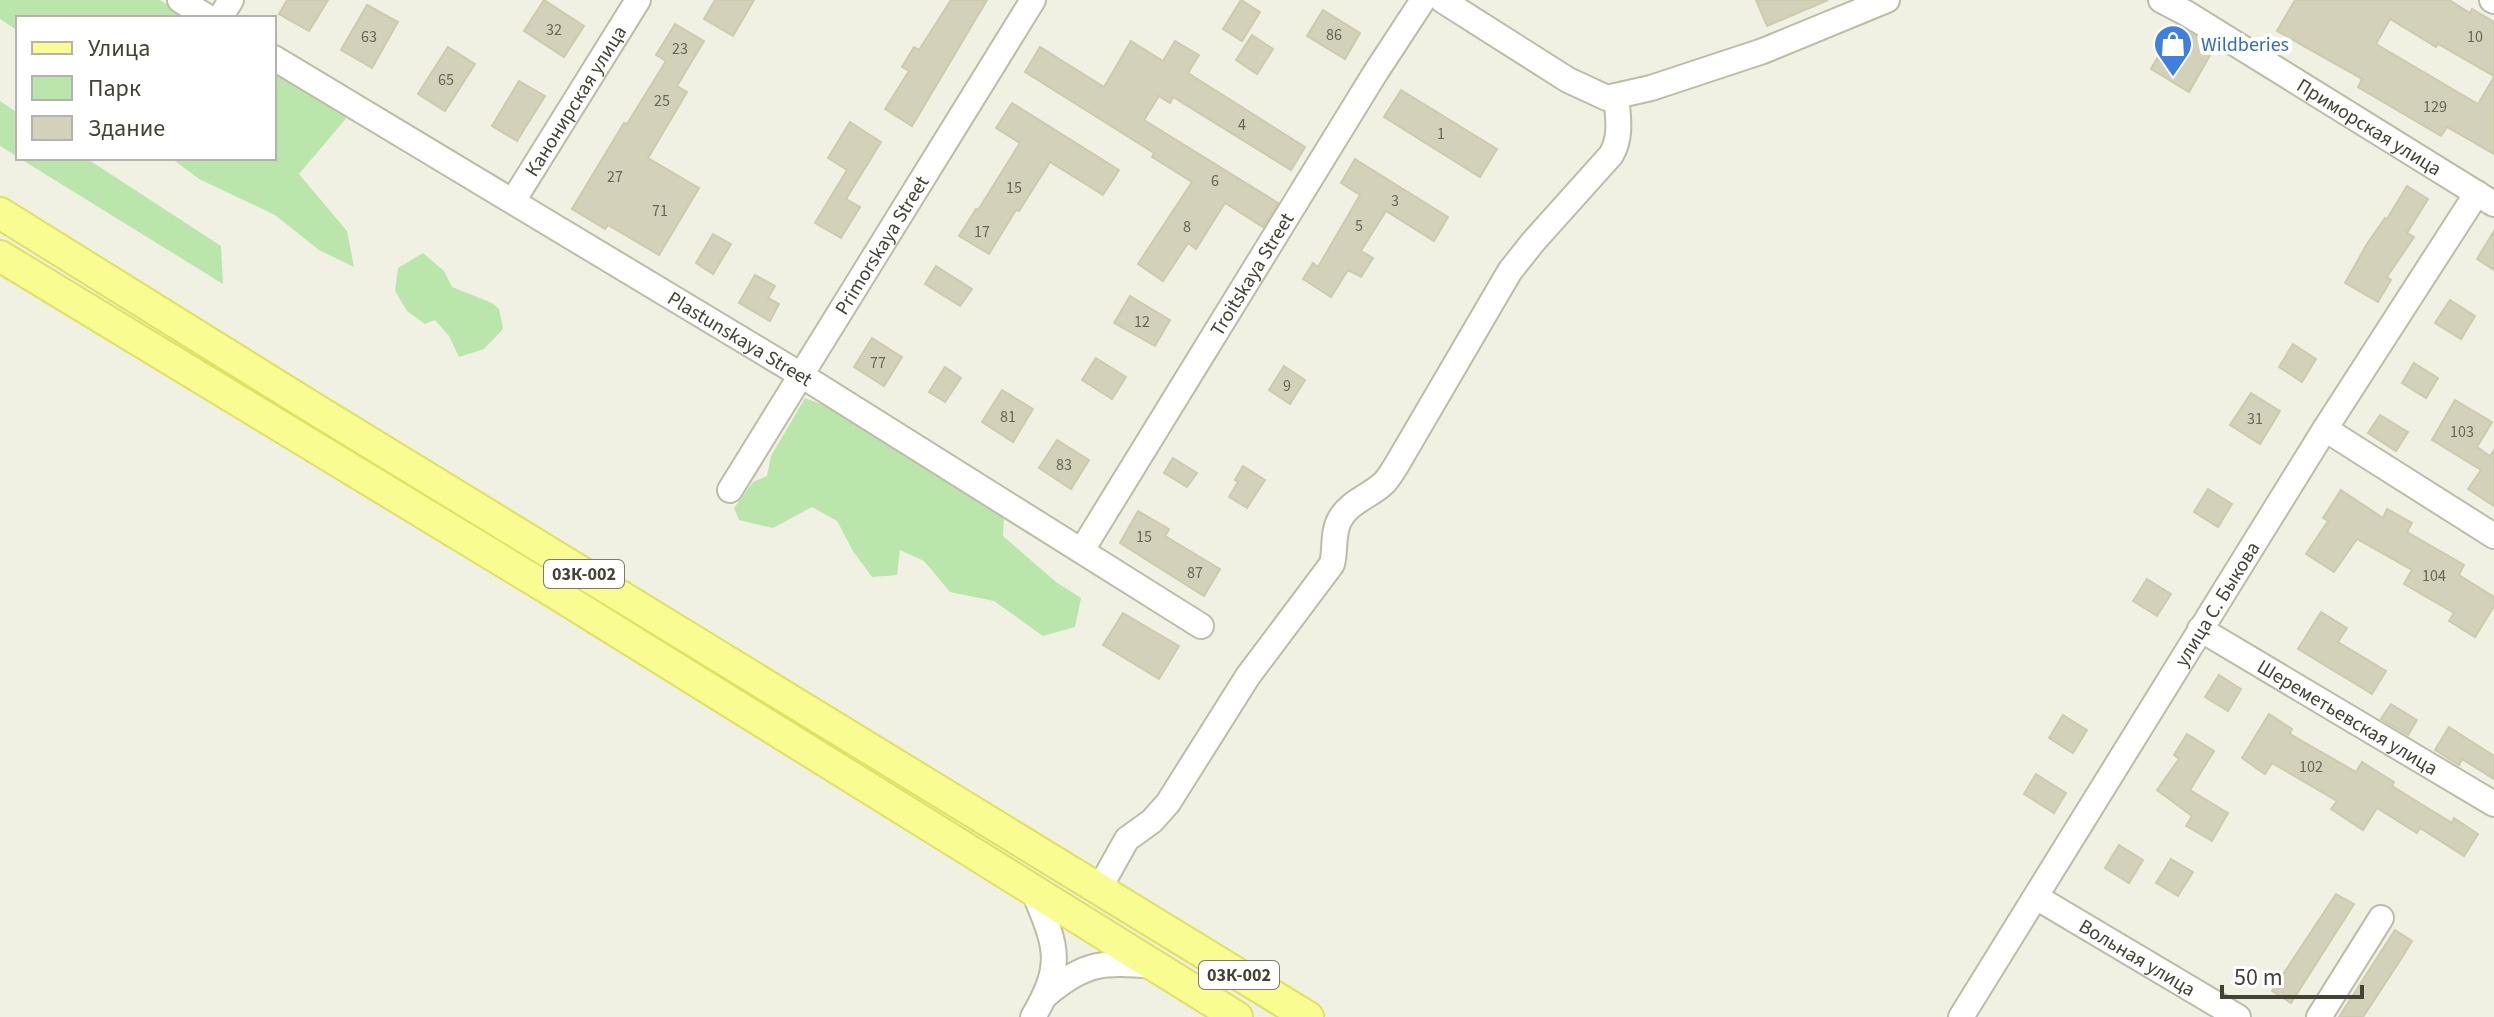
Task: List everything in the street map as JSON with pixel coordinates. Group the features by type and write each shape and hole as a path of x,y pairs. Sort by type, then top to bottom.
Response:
{"main road":[{"name":"03К-002","path":"0,213 1308,1017"},
{"name":"03К-002","path":"0,256 546,587 1237,1017"}],"street":[{"path":"180,0 206,16"},
{"name":"Канонирская улица","path":"513,201 638,0"},
{"name":"Primorskaya Street","path":"730,490 1033,0"},
{"name":"Troitskaya Street","path":"1082,550 1423,0"},
{"path":"1442,0 1568,80 1607,98 1651,88 1763,51 1887,0"},
{"name":"Приморская улица","path":"2161,0 2189,6 2485,198"},
{"name":"Plastunskaya Street","path":"276,59 801,375 1201,626"},
{"path":"1099,889 1127,839 1152,821 1168,803 1248,676 1332,564 1335,530 1340,518 1351,505 1384,483 1396,466 1510,271 1617,146 1616,96"},
{"name":"улица С. Быкова","path":"1961,1017 2325,429 2485,198"},
{"path":"2325,429 2494,536"},
{"name":"Шереметьевская улица","path":"2200,629 2494,804"},
{"path":"1033,1017 1046,995 1055,953 1034,892"},
{"name":"Вольная улица","path":"2036,897 2238,1017"},
{"path":"2319,1017 2381,918"},
{"path":"1046,995 1065,979 1087,967 1116,963 1154,966"}],"green space":[{"path":"0,0 160,0 186,16 16,16 16,30 0,19"},
{"path":"276,71 349,115 299,174 347,231 354,267 319,250 275,215 199,179 174,160 276,160"},
{"path":"0,101 16,112 16,156 0,146"},
{"path":"22,160 89,160 221,246 223,284"},
{"path":"423,253 444,271 452,287 492,303 499,309 503,329 484,349 459,357 449,336 435,320 425,324 407,311 395,291 398,268"},
{"path":"805,398 831,408 967,488 1004,517 1003,536 1056,582 1081,598 1075,627 1043,636 994,601 950,592 924,561 900,550 897,575 872,577 837,521 812,507 773,528 739,520 734,508 753,482 767,476 771,456"}],"building":[{"path":"287,0 328,0 309,31 279,14"},
{"path":"544,0 584,26 564,57 524,31"},
{"path":"715,0 754,0 733,36 704,19"},
{"path":"951,0 987,0 912,126 885,109 909,71 902,67 914,47 919,50"},
{"path":"1241,0 1260,12 1242,41 1223,29"},
{"path":"1756,0 1828,0 1767,26"},
{"path":"2295,0 2449,0 2470,13 2472,9 2494,22 2494,76 2438,44 2436,47 2390,19 2376,44 2478,104 2494,77 2494,154 2447,127 2441,136 2358,87 2362,79 2277,31"},
{"path":"367,5 398,22 372,68 341,50"},
{"path":"1323,10 1360,33 1345,59 1307,36"},
{"path":"675,24 704,41 677,86 687,92 648,158 699,188 659,255 608,225 605,229 572,209 666,61 656,55"},
{"path":"2176,25 2214,48 2189,92 2151,69"},
{"path":"1252,35 1273,49 1257,74 1236,60"},
{"path":"1131,41 1163,61 1175,41 1199,55 1188,73 1305,147 1291,170 1173,97 1170,103 1159,96 1144,120 1278,203 1263,227 1225,203 1196,249 1188,243 1163,281 1138,264 1192,182 1152,157 1154,153 1025,72 1040,47 1104,87"},
{"path":"448,47 475,64 445,111 418,94"},
{"path":"519,81 545,96 517,141 492,126"},
{"path":"1401,90 1497,149 1480,177 1384,117"},
{"path":"1012,103 1119,170 1103,195 1050,162 989,254 959,236 1020,143 996,128"},
{"path":"850,122 881,142 846,199 860,207 841,238 815,223 847,170 828,158"},
{"path":"1355,159 1448,217 1434,241 1386,211 1361,251 1373,258 1361,277 1348,270 1331,297 1303,279 1313,263 1318,267 1360,195 1341,183"},
{"path":"2407,186 2428,199 2407,233 2414,237 2387,277 2391,280 2378,302 2345,283 2367,244"},
{"path":"2494,231 2494,270 2477,259"},
{"path":"713,234 731,244 713,274 696,263"},
{"path":"936,266 972,289 960,306 925,284"},
{"path":"755,275 775,286 768,298 779,304 770,321 739,303"},
{"path":"1130,296 1170,320 1155,346 1114,323"},
{"path":"2450,300 2475,316 2461,339 2435,323"},
{"path":"872,338 902,357 884,386 854,367"},
{"path":"2293,344 2316,359 2302,382 2279,367"},
{"path":"1096,358 1126,377 1112,399 1082,380"},
{"path":"2414,363 2438,378 2426,398 2402,383"},
{"path":"1284,366 1305,380 1290,404 1269,390"},
{"path":"945,367 961,378 945,402 929,392"},
{"path":"1002,390 1033,409 1013,442 982,422"},
{"path":"2251,393 2280,411 2260,444 2230,425"},
{"path":"2455,400 2492,422 2477,447 2490,456 2494,450 2494,506 2468,489 2481,470 2432,440"},
{"path":"2380,415 2408,432 2396,451 2368,433"},
{"path":"1057,440 1089,460 1071,489 1039,468"},
{"path":"1173,458 1197,473 1187,487 1164,473"},
{"path":"1243,466 1265,480 1247,508 1229,497"},
{"path":"2208,489 2232,504 2218,527 2194,512"},
{"path":"2341,490 2383,518 2387,509 2412,523 2407,532 2464,565 2459,575 2494,597 2494,606 2475,637 2449,621 2454,613 2404,584 2412,570 2357,539 2334,572 2306,554 2328,521 2323,518"},
{"path":"1138,511 1169,529 1165,536 1220,569 1204,596 1120,543"},
{"path":"2147,579 2171,594 2157,616 2133,601"},
{"path":"2321,612 2347,628 2338,642 2386,671 2372,694 2298,649"},
{"path":"1123,613 1179,646 1159,679 1103,645"},
{"path":"2219,675 2241,689 2228,711 2205,697"},
{"path":"2391,704 2417,720 2408,735 2381,719"},
{"path":"2269,714 2292,729 2290,734 2356,772 2362,762 2394,782 2392,786 2452,823 2454,818 2478,834 2464,856 2420,828 2417,833 2377,808 2363,830 2331,809 2337,801 2272,763 2265,774 2242,758"},
{"path":"2063,715 2087,730 2073,753 2049,738"},
{"path":"2449,727 2494,756 2494,779 2462,759 2459,765 2435,750"},
{"path":"2187,734 2214,751 2190,790 2228,813 2212,841 2186,826 2192,816 2157,790 2179,759 2174,755"},
{"path":"2036,774 2066,793 2054,813 2024,794"},
{"path":"2119,845 2143,860 2129,883 2105,868"},
{"path":"2171,859 2193,872 2178,896 2156,883"},
{"path":"2336,894 2354,904 2291,1003 2272,991"},
{"path":"2395,930 2412,941 2403,956 2363,1017 2339,1017"}],"place":[{"name":"Wildberies","path":"2173,78"}]}
